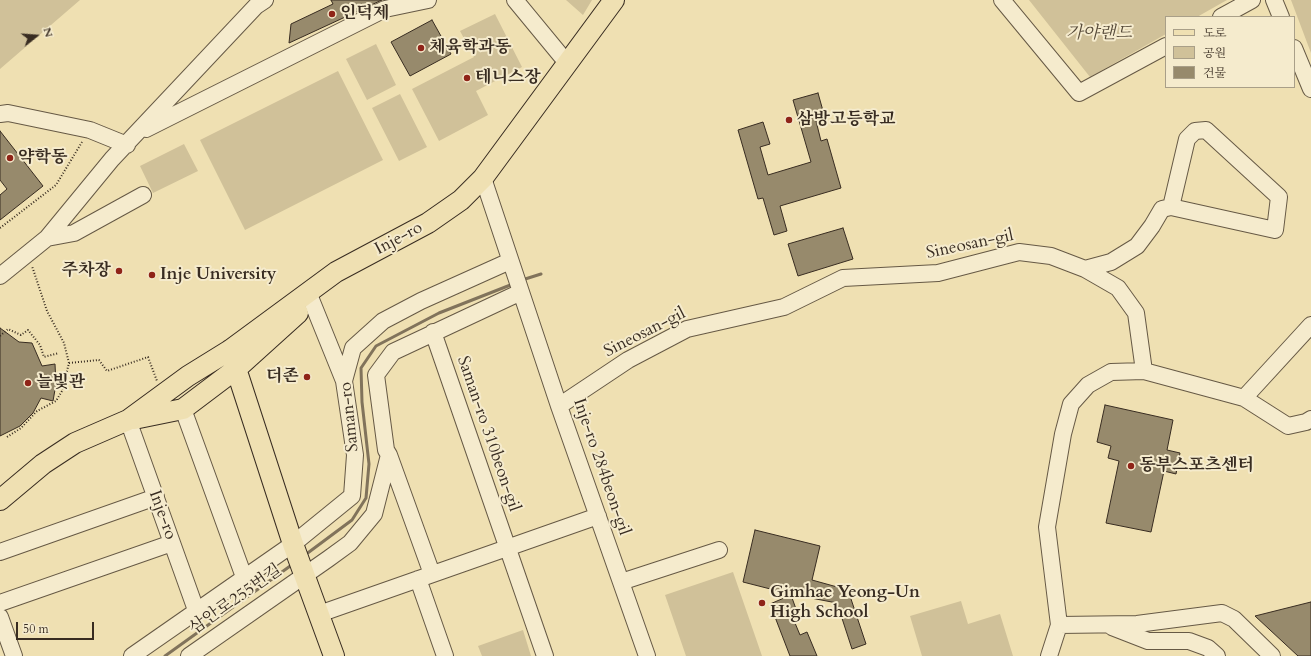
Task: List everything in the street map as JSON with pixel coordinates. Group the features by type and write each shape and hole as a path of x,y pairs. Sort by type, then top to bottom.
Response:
{"main road":[{"name":"Inje-ro","path":"0,500 43,464 75,443 128,420 188,376 230,350 336,272 428,223 461,200 483,178 614,0"},
{"path":"128,420 183,410 236,369 302,310 308,292"},
{"path":"230,350 294,545 334,656"}],"street":[{"path":"0,276 47,238 112,159 127,145 256,6 265,0"},
{"path":"138,133 385,9 428,0"},
{"path":"515,0 567,63"},
{"path":"1002,0 1079,94 1165,47"},
{"path":"1223,16 1252,0"},
{"path":"1274,0 1281,16"},
{"path":"1295,50 1311,89"},
{"path":"0,114 8,113 90,130 127,145"},
{"path":"1085,269 1111,262 1136,246 1152,226 1162,209 1171,207 1275,230 1279,197 1206,130 1195,131 1187,139 1171,207"},
{"path":"483,178 511,265"},
{"path":"47,238 74,233 143,195"},
{"name":"Sineosan-gil","path":"559,406 628,360 687,329 784,307 843,278 938,273 1019,252 1051,256 1085,269 1118,288 1136,312 1144,370"},
{"name":"Inje-ro 284beon-gil","path":"511,265 646,656"},
{"name":"Saman-ro","path":"132,656 244,577 294,545 352,496 355,455 344,381 353,348 383,321 421,300 511,265"},
{"name":"Saman-ro","path":"304,572 350,542 374,514 389,456 386,450 376,375 392,352 520,291"},
{"path":"308,292 344,381"},
{"path":"1244,398 1311,324"},
{"name":"Saman-ro 310beon-gil","path":"433,332 545,656"},
{"path":"1049,656 1059,625 1047,527 1063,434 1070,404 1088,385 1111,372 1144,370 1244,398 1288,426 1306,422 1311,419"},
{"path":"183,410 244,577"},
{"name":"Inje-ro","path":"128,420 196,610"},
{"path":"389,456 425,577 445,656"},
{"path":"0,552 156,497"},
{"path":"319,614 598,516"},
{"path":"0,603 172,543"},
{"path":"621,582 719,550"},
{"name":"삼안로255번길","path":"189,656 210,649 304,572"},
{"path":"1059,625 1137,624 1222,613 1234,619 1272,656"},
{"path":"0,617 14,656"},
{"path":"1107,625 1148,641 1189,641 1208,648 1217,656"}],"path":[{"path":"0,228 56,185 90,130"},
{"path":"7,437 21,428 37,411 56,401 62,391 69,363 64,343 47,311 28,254"},
{"path":"0,336 8,329 21,335 28,330 40,345 44,357 59,353"},
{"path":"69,363 99,360 107,371 148,357 157,382"}],"green space":[{"path":"0,0 80,0 0,69"},
{"path":"566,0 592,0 583,15"},
{"name":"가야랜드","path":"1029,0 1227,0 1199,16 1165,16 1165,35 1090,77"},
{"path":"1291,0 1311,0 1311,53"},
{"name":"테니스장","path":"495,14 522,67 476,91 488,115 439,141 412,89 474,57 460,31"},
{"path":"376,44 396,85 367,100 346,59"},
{"path":"338,71 383,160 245,230 200,140"},
{"path":"400,94 427,147 399,161 372,108"},
{"path":"184,144 198,171 153,193 140,166"},
{"path":"733,572 762,656 686,656 665,595"},
{"path":"961,601 968,624 1000,614 1013,656 922,656 910,616"},
{"path":"523,630 531,656 482,656 478,646"}],"building":[{"name":"인덕제","path":"331,0 382,0 289,43 291,24 333,4"},
{"name":"체육학과동","path":"432,20 451,54 410,76 391,42"},
{"path":"818,93 825,118 816,121 821,141 827,139 841,188 780,206 787,231 774,235 763,198 758,199 738,130 763,122 770,144 760,147 768,175 811,162 793,100"},
{"name":"약학동","path":"0,131 43,186 0,220 0,195 7,189 0,180"},
{"path":"843,228 853,259 798,276 788,244"},
{"name":"늘빛관","path":"0,328 19,342 32,343 42,366 55,364 56,384 53,401 41,398 33,413 20,426 0,436"},
{"path":"1105,405 1173,420 1167,450 1180,453 1176,474 1164,471 1151,532 1106,523 1119,461 1108,458 1111,446 1097,442"},
{"path":"755,530 820,546 812,580 848,590 866,644 852,649 837,603 790,594 743,582"},
{"path":"791,595 796,609 790,611 800,635 807,632 817,656 790,656 770,604"},
{"path":"1311,602 1311,656 1298,656 1255,616"}],"waterway":[{"path":"522,280 541,274"},
{"path":"305,555 352,520 366,498 369,464 362,402 361,368 376,346 439,313 513,284"},
{"path":"165,656 293,564"}],"place":[{"name":"인덕제","path":"332,14"},
{"name":"체육학과동","path":"421,48"},
{"name":"테니스장","path":"467,78"},
{"name":"삼방고등학교","path":"789,120"},
{"name":"약학동","path":"10,158"},
{"name":"주차장","path":"119,271"},
{"name":"Inje University","path":"152,275"},
{"name":"더존","path":"307,377"},
{"name":"늘빛관","path":"28,383"},
{"name":"동부스포츠센터","path":"1131,466"},
{"name":"Gimhae Yeong-Un High School","path":"762,603"}]}
